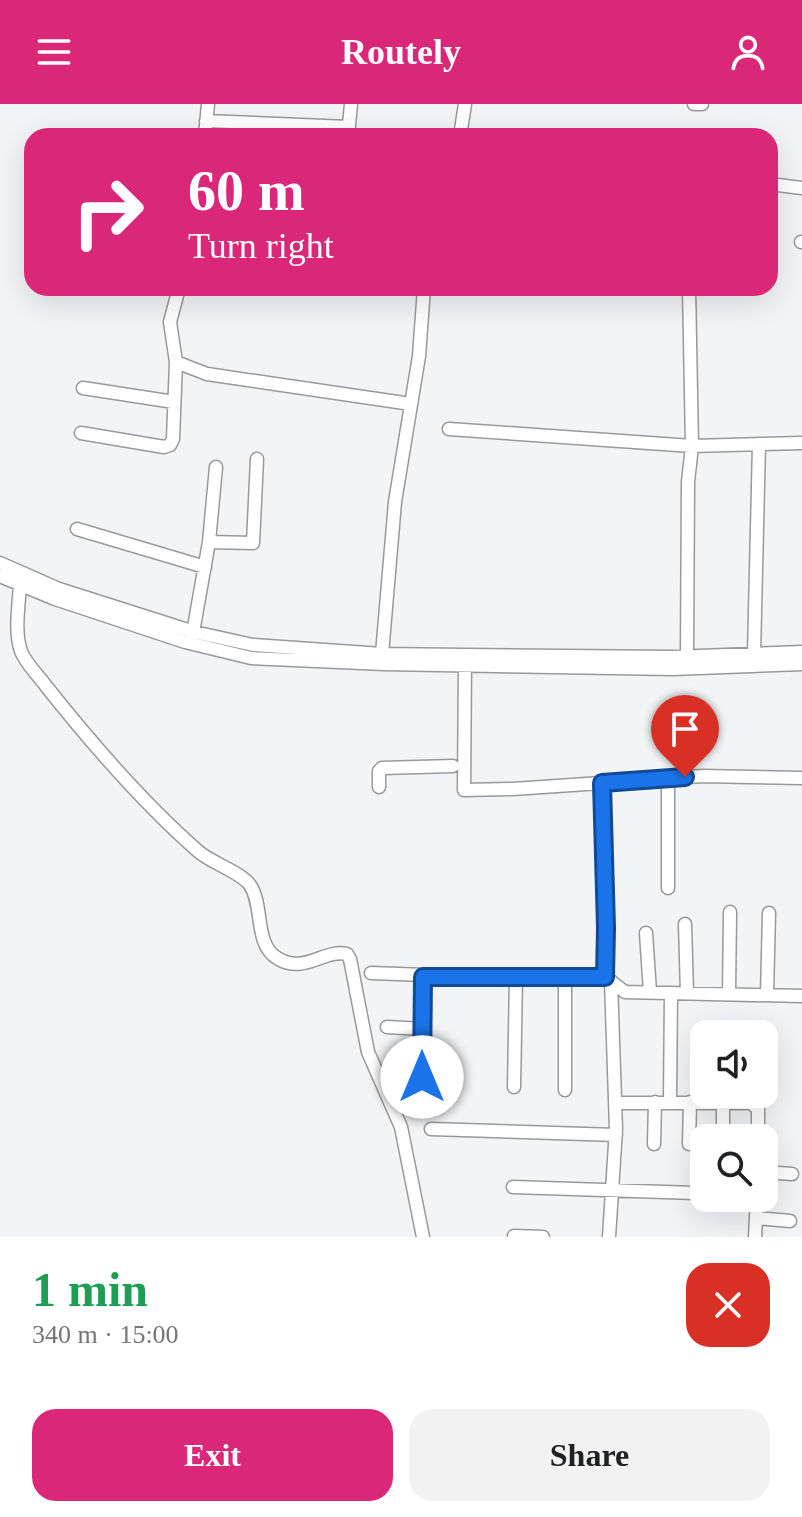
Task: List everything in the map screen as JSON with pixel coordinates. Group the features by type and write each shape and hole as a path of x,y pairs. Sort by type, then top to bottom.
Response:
{"street":[{"path":"206,128 208,104"},
{"path":"348,128 351,104"},
{"path":"461,128 465,104"},
{"path":"694,104 702,104"},
{"path":"206,121 296,128"},
{"path":"778,185 802,188"},
{"path":"81,433 164,447 170,445 173,439 176,362 170,322 177,296"},
{"path":"382,654 395,502 419,356 423,296"},
{"path":"687,657 688,482 692,446 689,296"},
{"path":"176,362 207,374 411,404"},
{"path":"83,388 174,402"},
{"path":"449,429 692,446 802,443"},
{"path":"754,654 759,444"},
{"path":"209,542 253,543 257,459"},
{"path":"192,638 209,542 216,467"},
{"path":"77,529 205,567"},
{"path":"0,563 59,589 251,658 465,660 802,652"},
{"path":"0,576 55,599 192,638 253,645 465,660 673,669 802,664"},
{"path":"20,584 18,615 21,652 71,718 160,816 202,854 250,884 259,910 264,941 273,956 290,965 347,954 368,1052 401,1127 423,1237"},
{"path":"465,660 459,766 464,790 703,776 802,778"},
{"path":"379,787 379,771 382,768 459,766"},
{"path":"668,779 668,888"},
{"path":"602,783 616,1135 609,1237"},
{"path":"729,994 730,912"},
{"path":"767,995 769,913"},
{"path":"685,924 687,993"},
{"path":"646,933 650,992"},
{"path":"371,973 423,977 608,979 625,992 802,996"},
{"path":"422,1077 423,977"},
{"path":"514,1087 516,977"},
{"path":"565,977 565,1090"},
{"path":"670,1102 671,993"},
{"path":"387,1027 423,1029"},
{"path":"654,1144 655,1102"},
{"path":"615,1103 690,1102 689,1144"},
{"path":"431,1129 616,1135"},
{"path":"778,1173 792,1174"},
{"path":"513,1187 690,1193"},
{"path":"755,1237 756,1212"},
{"path":"756,1218 790,1221"},
{"path":"514,1236 543,1237"}],"route":[{"path":"422,1077 423,977 605,977 602,783 685,777"}]}
